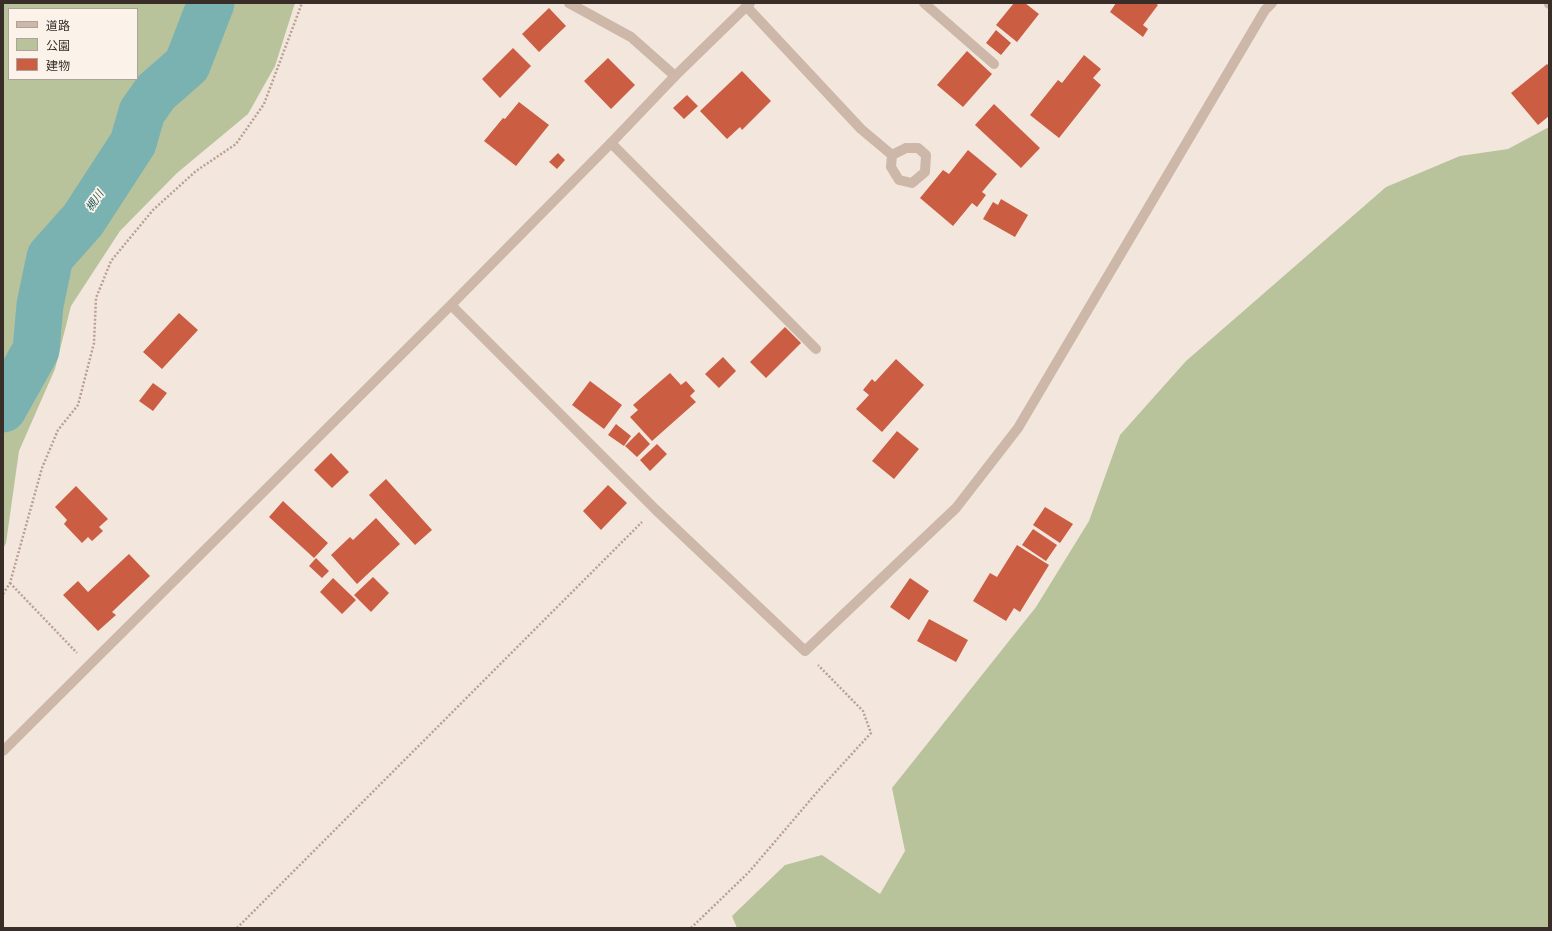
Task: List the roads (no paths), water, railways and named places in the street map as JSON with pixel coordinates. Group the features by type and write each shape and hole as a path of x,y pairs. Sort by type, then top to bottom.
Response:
{"street":[{"path":"569,3 631,37 675,76"},
{"path":"924,3 994,64"},
{"path":"3,751 451,305 675,76 748,5 861,129 892,155"},
{"path":"451,305 655,509 805,651 956,508 1018,428 1265,5"},
{"path":"611,143 816,349"}],"waterway":[{"name":"槻川","path":"3,409 36,350 40,305 50,257 83,220 133,143 142,112 156,92 187,65 211,3"}]}
